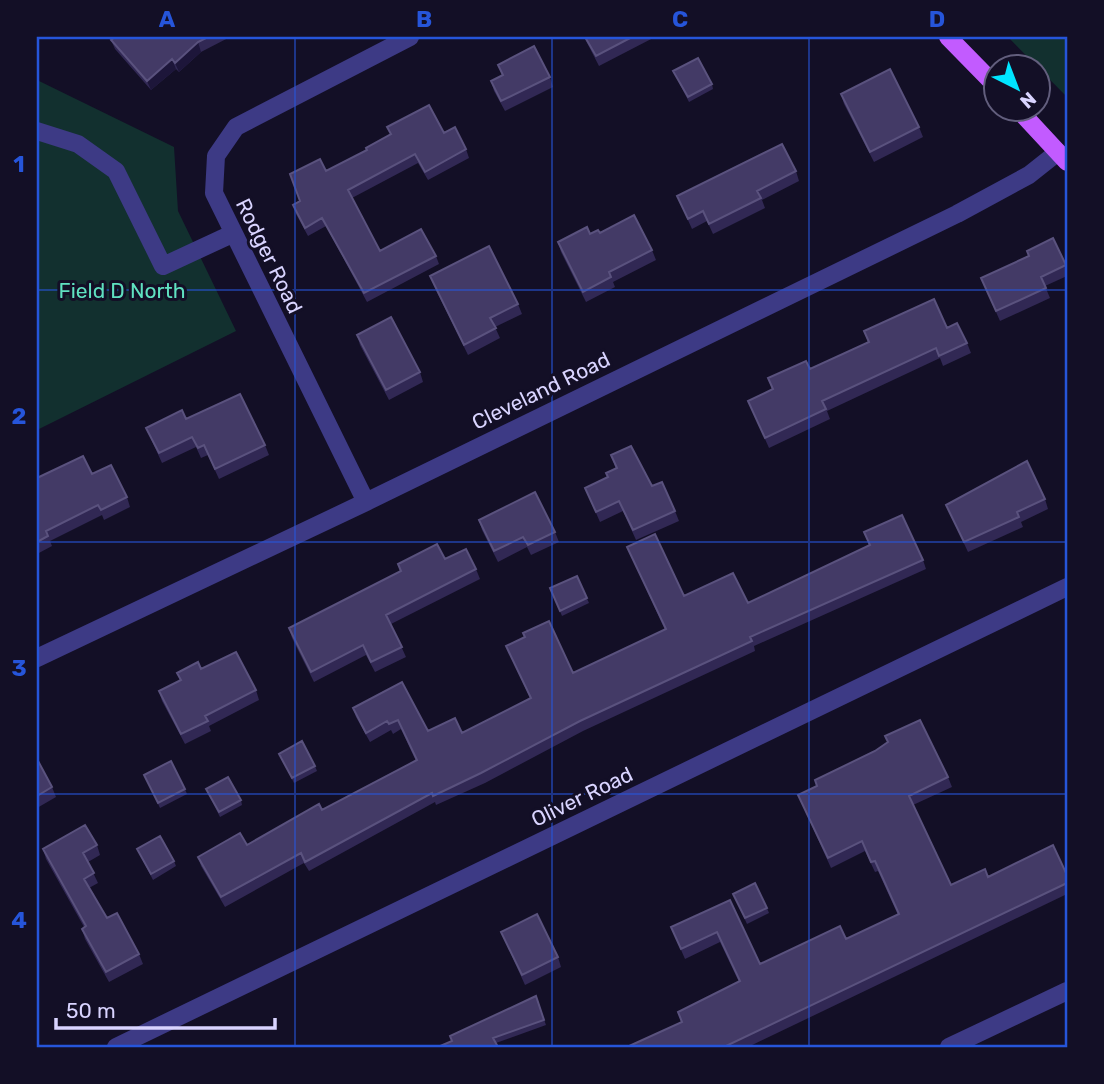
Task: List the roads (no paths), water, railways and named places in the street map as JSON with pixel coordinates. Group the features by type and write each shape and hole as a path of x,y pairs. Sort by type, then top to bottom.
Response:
{"main road":[{"path":"948,37 982,72"},
{"path":"1030,122 1063,157"}],"street":[{"name":"Rodger Road","path":"366,502 214,193 216,156 236,127 410,37"},
{"path":"37,131 78,144 116,171 163,266 232,234"},
{"name":"Cleveland Road","path":"37,658 366,502 967,209 1063,157"},
{"name":"Oliver Road","path":"116,1047 1067,587"},
{"path":"949,1047 1067,991"}],"park label":[{"name":"Field D North","path":"122,291"}]}
